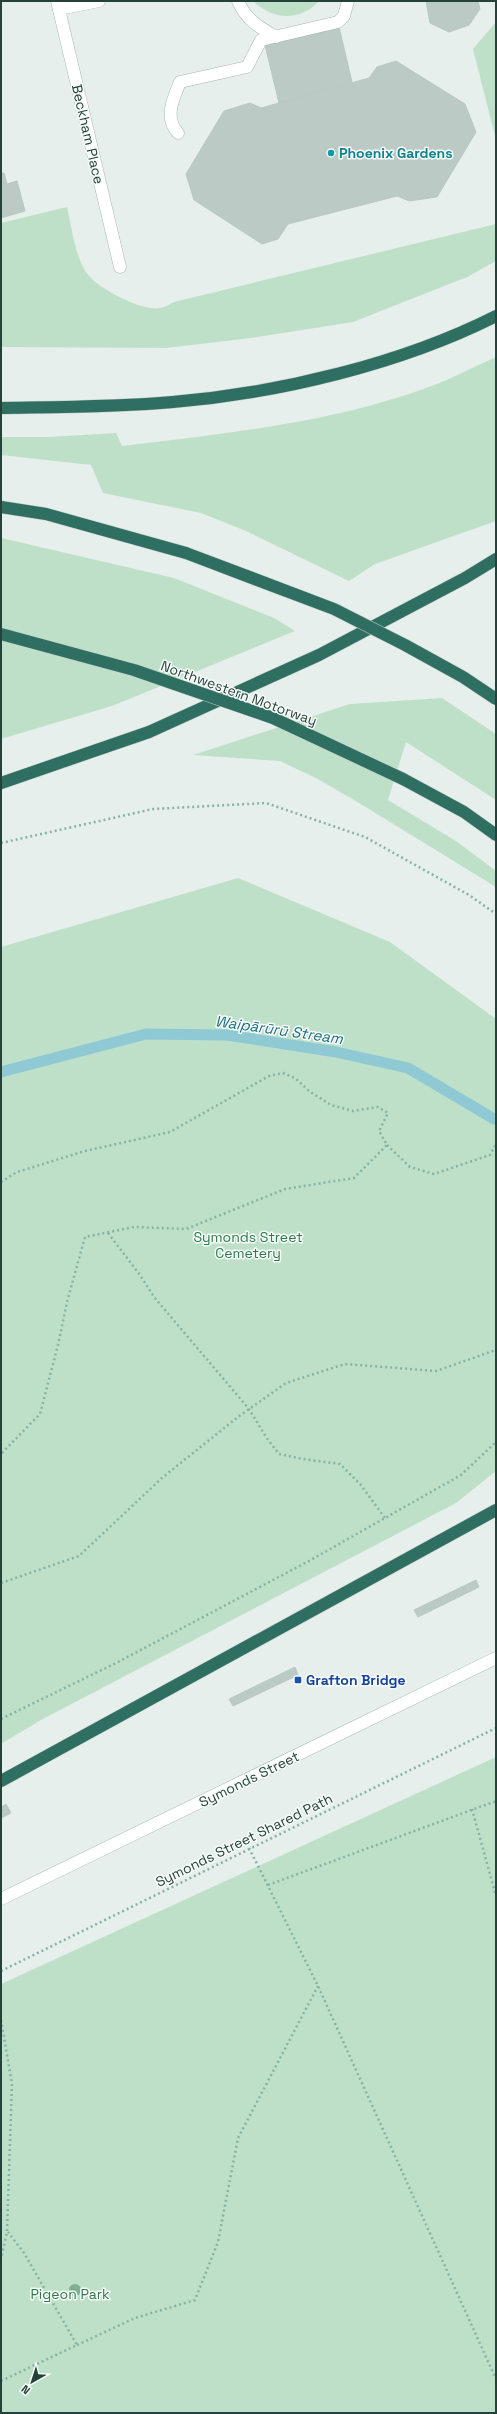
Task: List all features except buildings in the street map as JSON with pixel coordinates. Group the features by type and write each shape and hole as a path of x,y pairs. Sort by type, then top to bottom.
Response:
{"highway":[{"path":"1,408 174,402 269,388 360,368 412,352 496,316"},
{"path":"1,507 46,514 186,553 334,609 405,644 463,677 496,699"},
{"path":"1,783 149,732 319,655 465,578 496,559"},
{"name":"Northwestern Motorway","path":"1,634 134,670 273,718 403,779 464,812 496,835"},
{"path":"1,1781 496,1510"}],"main road":[{"path":"58,5 99,1"},
{"path":"238,1 242,10 254,24 276,37"},
{"path":"178,133 172,127 170,115 172,102 180,82 247,67 261,40 338,22 344,16 348,1"},
{"name":"Beckham Place","path":"58,5 120,267"},
{"name":"Symonds Street","path":"1,1899 496,1658"}],"path":[{"path":"1,843 153,809 266,803 365,837 468,895 496,914"},
{"path":"1,1182 17,1172 85,1151 170,1132 269,1076 283,1073 295,1078 309,1091 331,1105 353,1111 378,1106 388,1113 379,1131 387,1145 410,1167 434,1174 490,1155 496,1144"},
{"path":"1,1454 40,1414 58,1346 67,1302 85,1237 134,1227 186,1229 285,1189 354,1178 387,1145"},
{"path":"108,1232 140,1275 154,1297 249,1409 266,1437 279,1454 302,1460 340,1464 360,1484 385,1518"},
{"path":"1,1583 79,1556 163,1477 249,1409 286,1383 345,1364 436,1371 496,1350"},
{"path":"1,1719 125,1658 309,1561 461,1475 496,1442"},
{"name":"Symonds Street Shared Path","path":"1,1971 496,1728"},
{"path":"268,1885 496,1800"},
{"path":"472,1809 496,1896"},
{"path":"249,1848 318,1986 496,2379"},
{"path":"1,2381 135,2318 195,2300 218,2242 238,2138 318,1986"},
{"path":"1,2020 12,2084 7,2232 1,2259"},
{"path":"7,2232 24,2253 77,2345"}],"green space":[{"path":"253,1 319,1 312,8 303,13 286,16 269,12"},
{"path":"496,22 496,140 473,49"},
{"path":"67,207 77,252 84,269 89,276 112,293 143,307 160,308 174,302 496,224 496,261 467,277 353,322 251,338 166,348 1,347 1,223"},
{"path":"496,357 496,521 375,564 349,581 246,531 201,513 103,493 91,465 1,455 1,437 49,437 116,433 122,446 237,432 314,419 390,400 435,385"},
{"path":"1,538 174,578 274,618 295,631 112,706 1,739"},
{"path":"442,698 496,734 496,800 406,742 388,800 456,841 496,871 496,887 318,779 280,761 193,755 350,704"},
{"name":"Symonds Street Cemetery","path":"238,878 390,942 496,1019 496,1471 456,1503 41,1720 1,1744 1,947"},
{"name":"Pigeon Park","path":"496,1757 496,2413 1,2413 1,1984"}],"waterway":[{"name":"Waipārūrū Stream","path":"1,1072 146,1034 227,1035 336,1052 408,1068 494,1119"}],"place":[{"name":"Phoenix Gardens","path":"331,153"},
{"name":"Grafton Bridge","path":"298,1680"}]}
